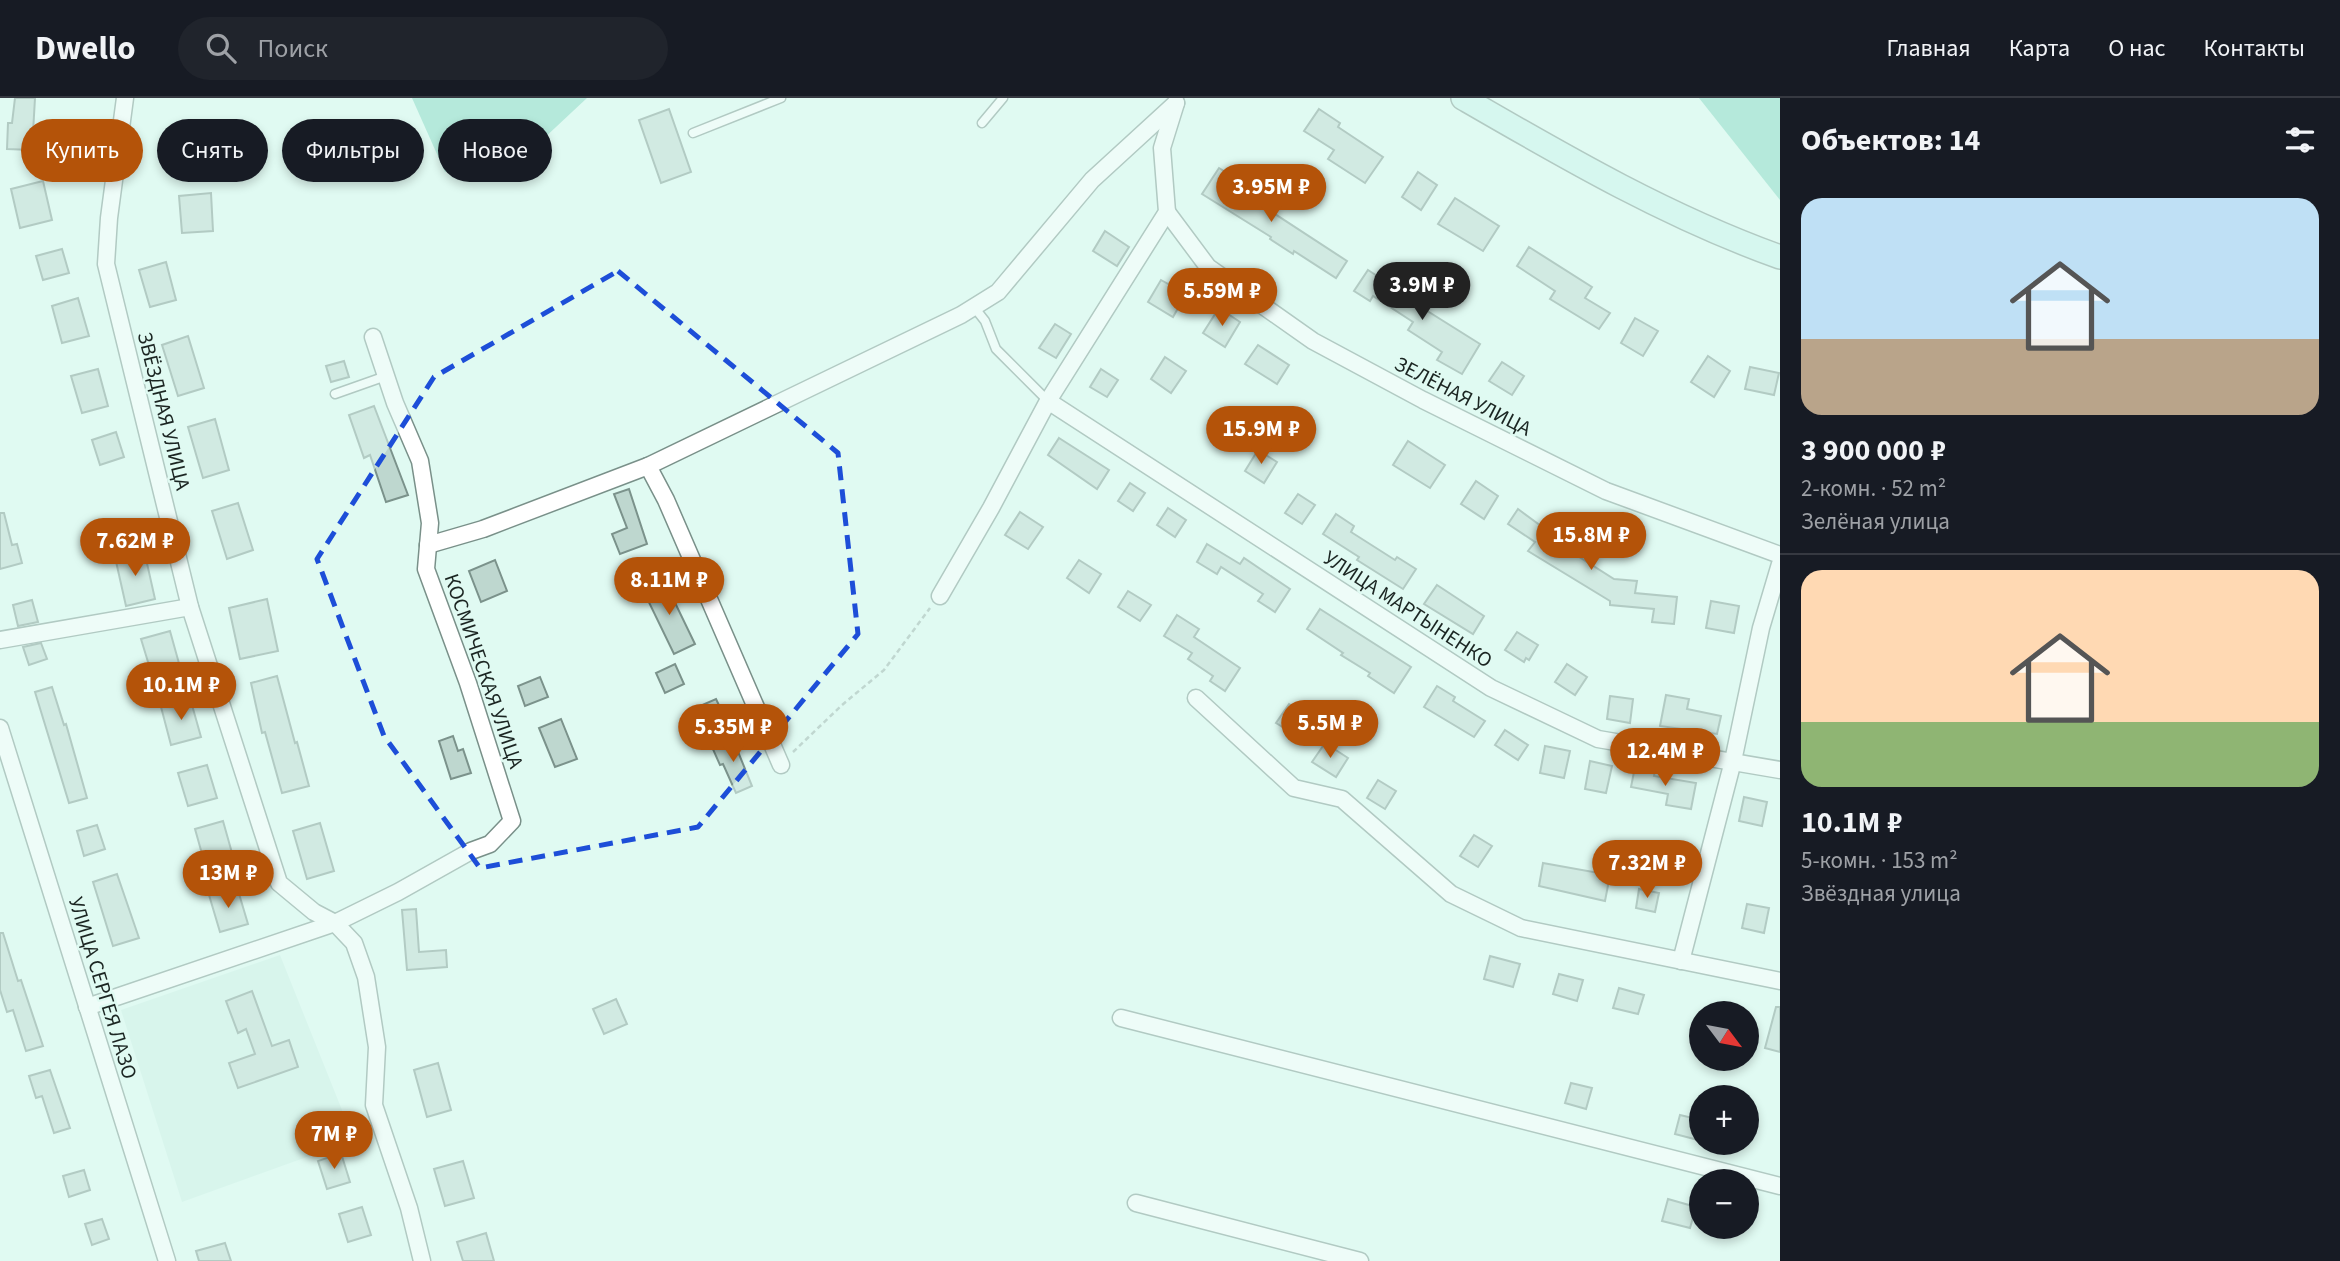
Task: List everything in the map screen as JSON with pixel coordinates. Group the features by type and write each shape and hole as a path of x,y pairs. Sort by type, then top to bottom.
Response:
{"main road":[{"path":"1463,98 1494,112 1595,174 1730,239 1780,257"}],"street":[{"name":"ЗВЁЗДНАЯ УЛИЦА","path":"125,98 109,218 106,264 190,607 279,883 314,912 335,923 354,943 366,977 377,1046 374,1105 409,1208 422,1261"},
{"path":"940,596 1048,401 1167,212 1162,148 1177,100"},
{"path":"428,545 482,529 648,466 974,307 998,292 1092,180 1177,100"},
{"name":"ЗЕЛЁНАЯ УЛИЦА","path":"1167,212 1209,267 1313,341 1423,400 1606,491 1780,555"},
{"name":"КОСМИЧЕСКАЯ УЛИЦА","path":"335,923 471,851 490,844 512,821 468,683 426,569 430,523 420,461 395,403 373,337"},
{"name":"УЛИЦА МАРТЫНЕНКО","path":"1048,401 1492,688 1598,739 1780,770"},
{"path":"648,466 666,500 781,765"},
{"path":"1681,961 1733,761 1761,628 1780,564"},
{"path":"0,640 190,607"},
{"path":"1196,698 1294,788 1342,799 1451,894 1521,928 1780,981"},
{"name":"УЛИЦА СЕРГЕЯ ЛАЗО","path":"0,728 167,1261"},
{"path":"87,1007 335,923"},
{"path":"1121,1018 1780,1186"},
{"path":"1136,1203 1360,1261"}],"lane":[{"path":"693,133 781,98"},
{"path":"982,123 1003,98"},
{"path":"974,307 985,321 996,349 1048,401"},
{"path":"335,394 386,376"}],"path":[{"path":"781,765 842,705 884,670 940,596"}],"highlighted area":[{"path":"618,271 838,453 858,634 698,827 480,868 384,736 317,559 434,377"}],"shaded area":[{"path":"280,955 354,1140 182,1202 121,1010"}],"green space":[{"path":"412,98 587,98 552,131 552,119 438,119 438,156 424,119 421,119"},
{"path":"1699,98 1780,98 1780,200"}],"building":[{"path":"15,98 35,98 34,119 21,119 21,150 7,149 8,123 12,123"},
{"path":"669,109 691,172 661,183 639,120"},
{"path":"1319,109 1340,123 1338,127 1383,157 1365,183 1328,159 1334,150 1304,131"},
{"path":"1219,168 1240,181 1235,188 1347,261 1336,278 1294,251 1293,254 1202,194"},
{"path":"1418,172 1437,185 1421,210 1402,197"},
{"path":"43,182 52,220 20,228 11,189"},
{"path":"211,193 213,231 182,233 179,196"},
{"path":"1455,198 1499,226 1483,251 1438,224"},
{"path":"1105,231 1129,247 1117,266 1093,251"},
{"path":"1529,247 1592,287 1585,298 1610,313 1599,329 1550,299 1555,291 1517,266"},
{"path":"62,249 69,273 43,280 36,256"},
{"path":"166,262 176,300 150,307 139,270"},
{"path":"1368,270 1394,287 1397,283 1417,296 1413,302 1480,344 1462,374 1437,360 1442,352 1408,330 1413,322 1373,296 1370,301 1354,291"},
{"path":"1161,280 1186,294 1173,317 1148,302"},
{"path":"78,298 89,336 62,343 52,306"},
{"path":"1219,308 1240,322 1225,347 1203,333"},
{"path":"1635,318 1658,331 1643,356 1621,343"},
{"path":"1055,324 1071,334 1056,358 1039,348"},
{"path":"188,336 204,388 178,396 162,345"},
{"path":"1258,345 1289,365 1277,384 1245,364"},
{"path":"1708,356 1730,371 1714,397 1691,382"},
{"path":"1165,357 1186,371 1171,393 1151,379"},
{"path":"344,361 349,377 331,382 326,366"},
{"path":"1502,362 1524,376 1512,395 1489,381"},
{"path":"1750,367 1779,373 1774,395 1745,389"},
{"path":"98,369 108,406 82,413 71,376"},
{"path":"1101,369 1118,380 1107,397 1090,387"},
{"path":"374,406 408,495 386,502 370,455 364,458 349,415"},
{"path":"215,419 229,470 203,478 188,427"},
{"path":"116,432 124,457 100,465 92,440"},
{"path":"1059,438 1109,470 1097,489 1048,455"},
{"path":"1408,441 1445,465 1430,488 1393,465"},
{"path":"1258,450 1277,462 1264,483 1245,471"},
{"path":"1476,481 1498,496 1484,519 1461,504"},
{"path":"1130,483 1145,493 1133,511 1118,501"},
{"path":"629,489 647,544 620,554 612,534 627,528 614,494"},
{"path":"1298,494 1315,505 1302,524 1285,513"},
{"path":"238,503 253,550 227,559 212,511"},
{"path":"1168,508 1186,520 1175,537 1157,525"},
{"path":"1518,509 1571,548 1570,551 1614,579 1637,581 1635,593 1677,597 1674,624 1652,622 1654,609 1610,605 1610,601 1528,551 1535,542 1508,524"},
{"path":"1020,512 1043,527 1028,549 1005,535"},
{"path":"0,513 4,513 12,545 17,544 22,563 0,569"},
{"path":"1336,514 1354,526 1351,532 1395,560 1397,557 1416,569 1403,589 1357,560 1359,557 1323,534"},
{"path":"1207,544 1240,564 1244,558 1290,589 1275,612 1258,601 1263,594 1221,567 1217,574 1197,562"},
{"path":"144,550 155,599 126,606 115,557"},
{"path":"495,560 507,591 481,602 469,571"},
{"path":"1079,560 1101,574 1089,593 1067,578"},
{"path":"664,580 695,644 674,654 643,590"},
{"path":"1437,585 1484,616 1473,634 1424,604"},
{"path":"1128,591 1151,605 1140,621 1118,607"},
{"path":"267,599 278,651 240,659 229,608"},
{"path":"32,600 38,622 18,626 13,605"},
{"path":"1711,601 1739,606 1734,633 1706,628"},
{"path":"1320,609 1411,667 1394,693 1307,629"},
{"path":"1177,615 1199,629 1194,637 1240,668 1225,691 1210,681 1213,676 1188,659 1192,653 1164,636"},
{"path":"170,631 180,667 152,675 141,639"},
{"path":"1517,632 1538,645 1529,660 1526,658 1524,662 1505,650"},
{"path":"41,643 47,659 29,665 23,647"},
{"path":"675,664 684,684 665,693 656,673"},
{"path":"1567,664 1587,677 1575,695 1555,682"},
{"path":"277,676 309,786 282,793 265,732 262,733 251,683"},
{"path":"540,677 548,697 525,706 518,686"},
{"path":"1437,686 1455,697 1453,701 1485,721 1474,737 1424,707"},
{"path":"52,687 64,725 66,724 87,798 69,803 35,692"},
{"path":"1666,695 1689,699 1687,709 1721,716 1717,734 1660,726"},
{"path":"1610,696 1633,699 1630,723 1607,719"},
{"path":"190,698 201,737 171,745 161,707"},
{"path":"716,699 724,716 701,726 693,709"},
{"path":"1289,704 1306,715 1294,734 1276,723"},
{"path":"561,719 577,759 555,767 539,728"},
{"path":"1505,730 1528,745 1518,760 1495,745"},
{"path":"453,736 458,751 463,749 471,773 451,779 439,741"},
{"path":"732,737 752,786 736,793 712,747"},
{"path":"1325,743 1348,758 1336,777 1312,762"},
{"path":"1545,746 1570,751 1564,778 1540,773"},
{"path":"1590,761 1612,766 1606,793 1585,789"},
{"path":"207,765 217,798 188,806 178,773"},
{"path":"1635,767 1655,771 1654,776 1696,783 1691,809 1666,805 1668,794 1631,787"},
{"path":"1378,780 1396,791 1385,809 1367,798"},
{"path":"1744,797 1767,802 1762,826 1739,821"},
{"path":"223,821 234,860 206,868 195,829"},
{"path":"320,823 334,871 307,879 293,831"},
{"path":"97,825 105,849 84,856 77,831"},
{"path":"1474,835 1492,846 1478,867 1460,856"},
{"path":"1543,863 1610,875 1605,901 1539,886"},
{"path":"117,874 139,938 113,946 93,882"},
{"path":"237,887 248,924 220,932 209,895"},
{"path":"1639,889 1659,893 1655,912 1636,908"},
{"path":"1747,904 1769,908 1764,933 1742,928"},
{"path":"416,909 419,952 446,950 447,967 407,970 402,910"},
{"path":"0,933 3,933 18,981 21,980 43,1046 26,1051 13,1010 7,1012 0,990"},
{"path":"1490,956 1520,964 1513,987 1484,979"},
{"path":"1559,974 1583,980 1577,1001 1553,994"},
{"path":"1619,988 1644,995 1638,1014 1613,1008"},
{"path":"252,991 272,1046 289,1040 298,1067 238,1088 229,1063 255,1054 246,1029 238,1033 226,1001"},
{"path":"616,999 627,1024 604,1034 593,1009"},
{"path":"1776,1007 1780,1007 1780,1052 1765,1048"},
{"path":"438,1063 451,1110 427,1117 414,1070"},
{"path":"50,1070 70,1128 54,1133 42,1096 36,1098 29,1076"},
{"path":"1571,1083 1592,1088 1586,1109 1565,1103"},
{"path":"1680,1115 1689,1117 1689,1138 1675,1134"},
{"path":"341,1153 350,1182 327,1189 318,1161"},
{"path":"463,1161 474,1198 445,1206 434,1169"},
{"path":"84,1170 90,1190 69,1197 63,1176"},
{"path":"1668,1199 1689,1205 1689,1228 1662,1221"},
{"path":"362,1207 371,1235 348,1242 339,1214"},
{"path":"102,1219 109,1239 92,1245 85,1224"},
{"path":"486,1233 494,1261 463,1261 457,1242"},
{"path":"225,1243 231,1261 199,1261 196,1251"}]}
